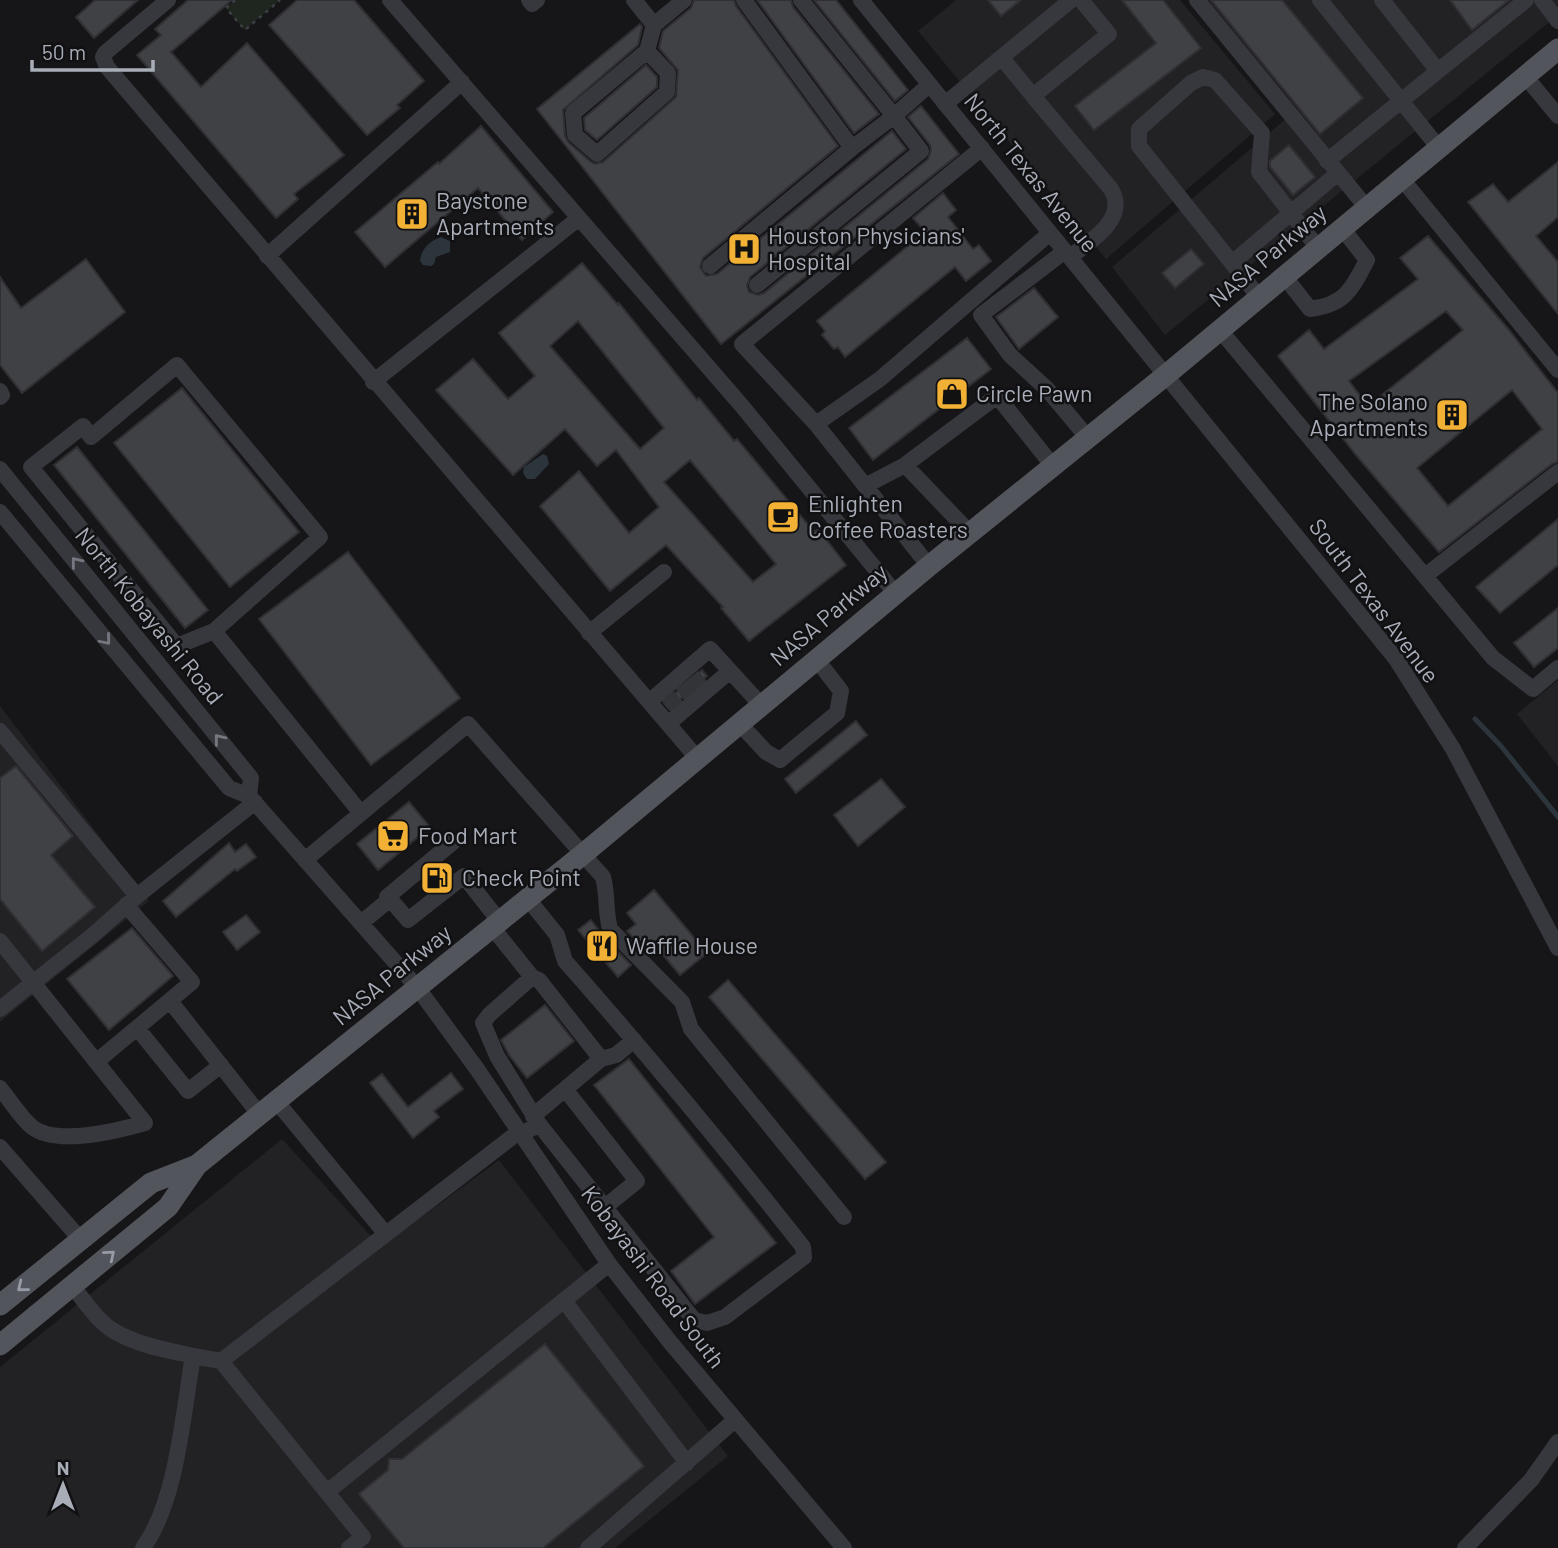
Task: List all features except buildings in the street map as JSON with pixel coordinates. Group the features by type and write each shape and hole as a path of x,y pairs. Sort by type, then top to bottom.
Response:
{"main road":[{"name":"NASA Parkway","path":"0,1345 168,1207 197,1166 582,856 929,566 1166,375 1558,49"},
{"name":"NASA Parkway","path":"0,1305 151,1183 197,1166"}],"street":[{"path":"168,0 105,52 103,57 107,67 373,382 698,759"},
{"path":"390,0 742,406 896,594"},
{"path":"529,0 532,4 537,0"},
{"path":"634,0 654,25"},
{"path":"647,51 668,73 667,92 597,154 575,135 573,113 647,51 654,25 684,0"},
{"path":"744,0 852,148"},
{"path":"757,285 921,151 801,0"},
{"path":"945,104 1072,0"},
{"path":"1032,96 1109,34 1082,0"},
{"path":"1196,0 1367,208"},
{"path":"1320,0 1439,148"},
{"path":"1382,0 1438,71"},
{"path":"1233,263 1292,212 1400,100 1526,0"},
{"path":"1542,0 1558,21"},
{"name":"North Texas Avenue","path":"866,2 929,85 1166,375"},
{"path":"1002,58 1111,189 1115,201 1115,215 1097,235 981,315 1010,355 1047,389 1088,438"},
{"path":"1525,76 1558,116"},
{"path":"1259,297 1139,146 1139,129 1191,83 1203,77 1215,80 1262,133 1259,172 1318,248"},
{"path":"267,256 462,82"},
{"path":"709,266 852,148 894,117 929,85"},
{"path":"929,566 816,424 742,344 982,148"},
{"path":"1402,179 1558,370"},
{"path":"373,382 579,218"},
{"path":"1284,276 1310,309 1326,307 1351,290 1367,260 1342,228"},
{"path":"816,424 880,379 1050,233"},
{"path":"1220,330 1493,657 1533,689 1558,668"},
{"path":"177,365 320,537 214,631 177,646 31,467 82,426 91,437 177,365"},
{"name":"South Texas Avenue","path":"1166,375 1396,659 1453,749 1558,948"},
{"path":"865,486 905,465 997,396 1053,466"},
{"path":"905,465 970,533"},
{"name":"North Kobayashi Road","path":"0,469 251,778 252,799"},
{"path":"1425,576 1558,472"},
{"name":"North Kobayashi Road","path":"0,512 229,788 252,799 417,987"},
{"path":"589,632 664,572"},
{"path":"214,631 360,812"},
{"path":"668,724 672,702 691,685 710,649 762,706"},
{"path":"740,724 766,751 780,760 824,726 837,713 841,691 817,660"},
{"path":"649,702 672,702 691,685 730,671"},
{"path":"305,860 468,724 603,877 608,892 606,914 610,929 682,1002 691,1029 844,1217"},
{"path":"0,731 192,982 96,1062"},
{"path":"0,1009 252,799"},
{"path":"453,842 387,897 408,920 464,876 532,977 539,980 601,1059"},
{"path":"361,923 390,899"},
{"path":"483,1023 497,1056 536,1120 694,1320 707,1323 725,1317 803,1257 803,1247 786,1225 634,1040 565,961 557,935 528,899"},
{"path":"0,941 145,1122 92,1134 43,1133 30,1126 0,1088"},
{"path":"458,1042 483,1023 489,1014 532,977"},
{"name":"Kobayashi Road South","path":"417,987 521,1132 609,1264 670,1342 845,1548"},
{"path":"170,1001 221,1065 268,1108 385,1233"},
{"path":"137,1028 188,1091 221,1065"},
{"path":"221,1361 385,1233 521,1132 565,1089 601,1059 616,1055 634,1040"},
{"path":"565,1089 637,1181 605,1207"},
{"path":"0,1147 81,1240"},
{"path":"327,1492 609,1264"},
{"path":"72,1286 96,1316 112,1330 144,1344 221,1361 363,1537 349,1548"},
{"path":"565,1302 687,1463"},
{"path":"143,1548 165,1500 193,1356"},
{"path":"588,1548 735,1420"},
{"path":"1465,1548 1531,1480 1558,1442"}],"path":[{"path":"235,0 226,8 245,30 280,0"}],"shaded area":[{"path":"235,0 280,0 245,30 226,8"},
{"path":"956,0 1180,0 1275,114 1106,259 918,31"},
{"path":"1193,0 1558,0 1558,15 1165,335 1112,267 1288,117"},
{"path":"441,237 450,241 450,252 436,257 431,266 423,265 420,261 424,249"},
{"path":"543,454 547,456 549,464 535,479 527,479 523,473 524,467"},
{"path":"1558,680 1558,766 1517,714"},
{"path":"0,706 149,901 0,1022"},
{"path":"282,1139 381,1247 499,1160 728,1456 615,1548 0,1548 0,1367"}],"waterway":[{"path":"1475,719 1501,746 1558,817"}],"tunnel":[{"path":"692,676 701,687"},
{"path":"682,684 691,696"},
{"path":"668,696 677,707"}],"place":[{"name":"Baystone Apartments","path":"412,214"},
{"name":"Houston Physicians' Hospital","path":"744,249"},
{"name":"Circle Pawn","path":"952,394"},
{"name":"The Solano Apartments","path":"1452,415"},
{"name":"Enlighten Coffee Roasters","path":"783,517"},
{"name":"Food Mart","path":"393,836"},
{"name":"Check Point","path":"437,878"},
{"name":"Waffle House","path":"602,946"}]}
